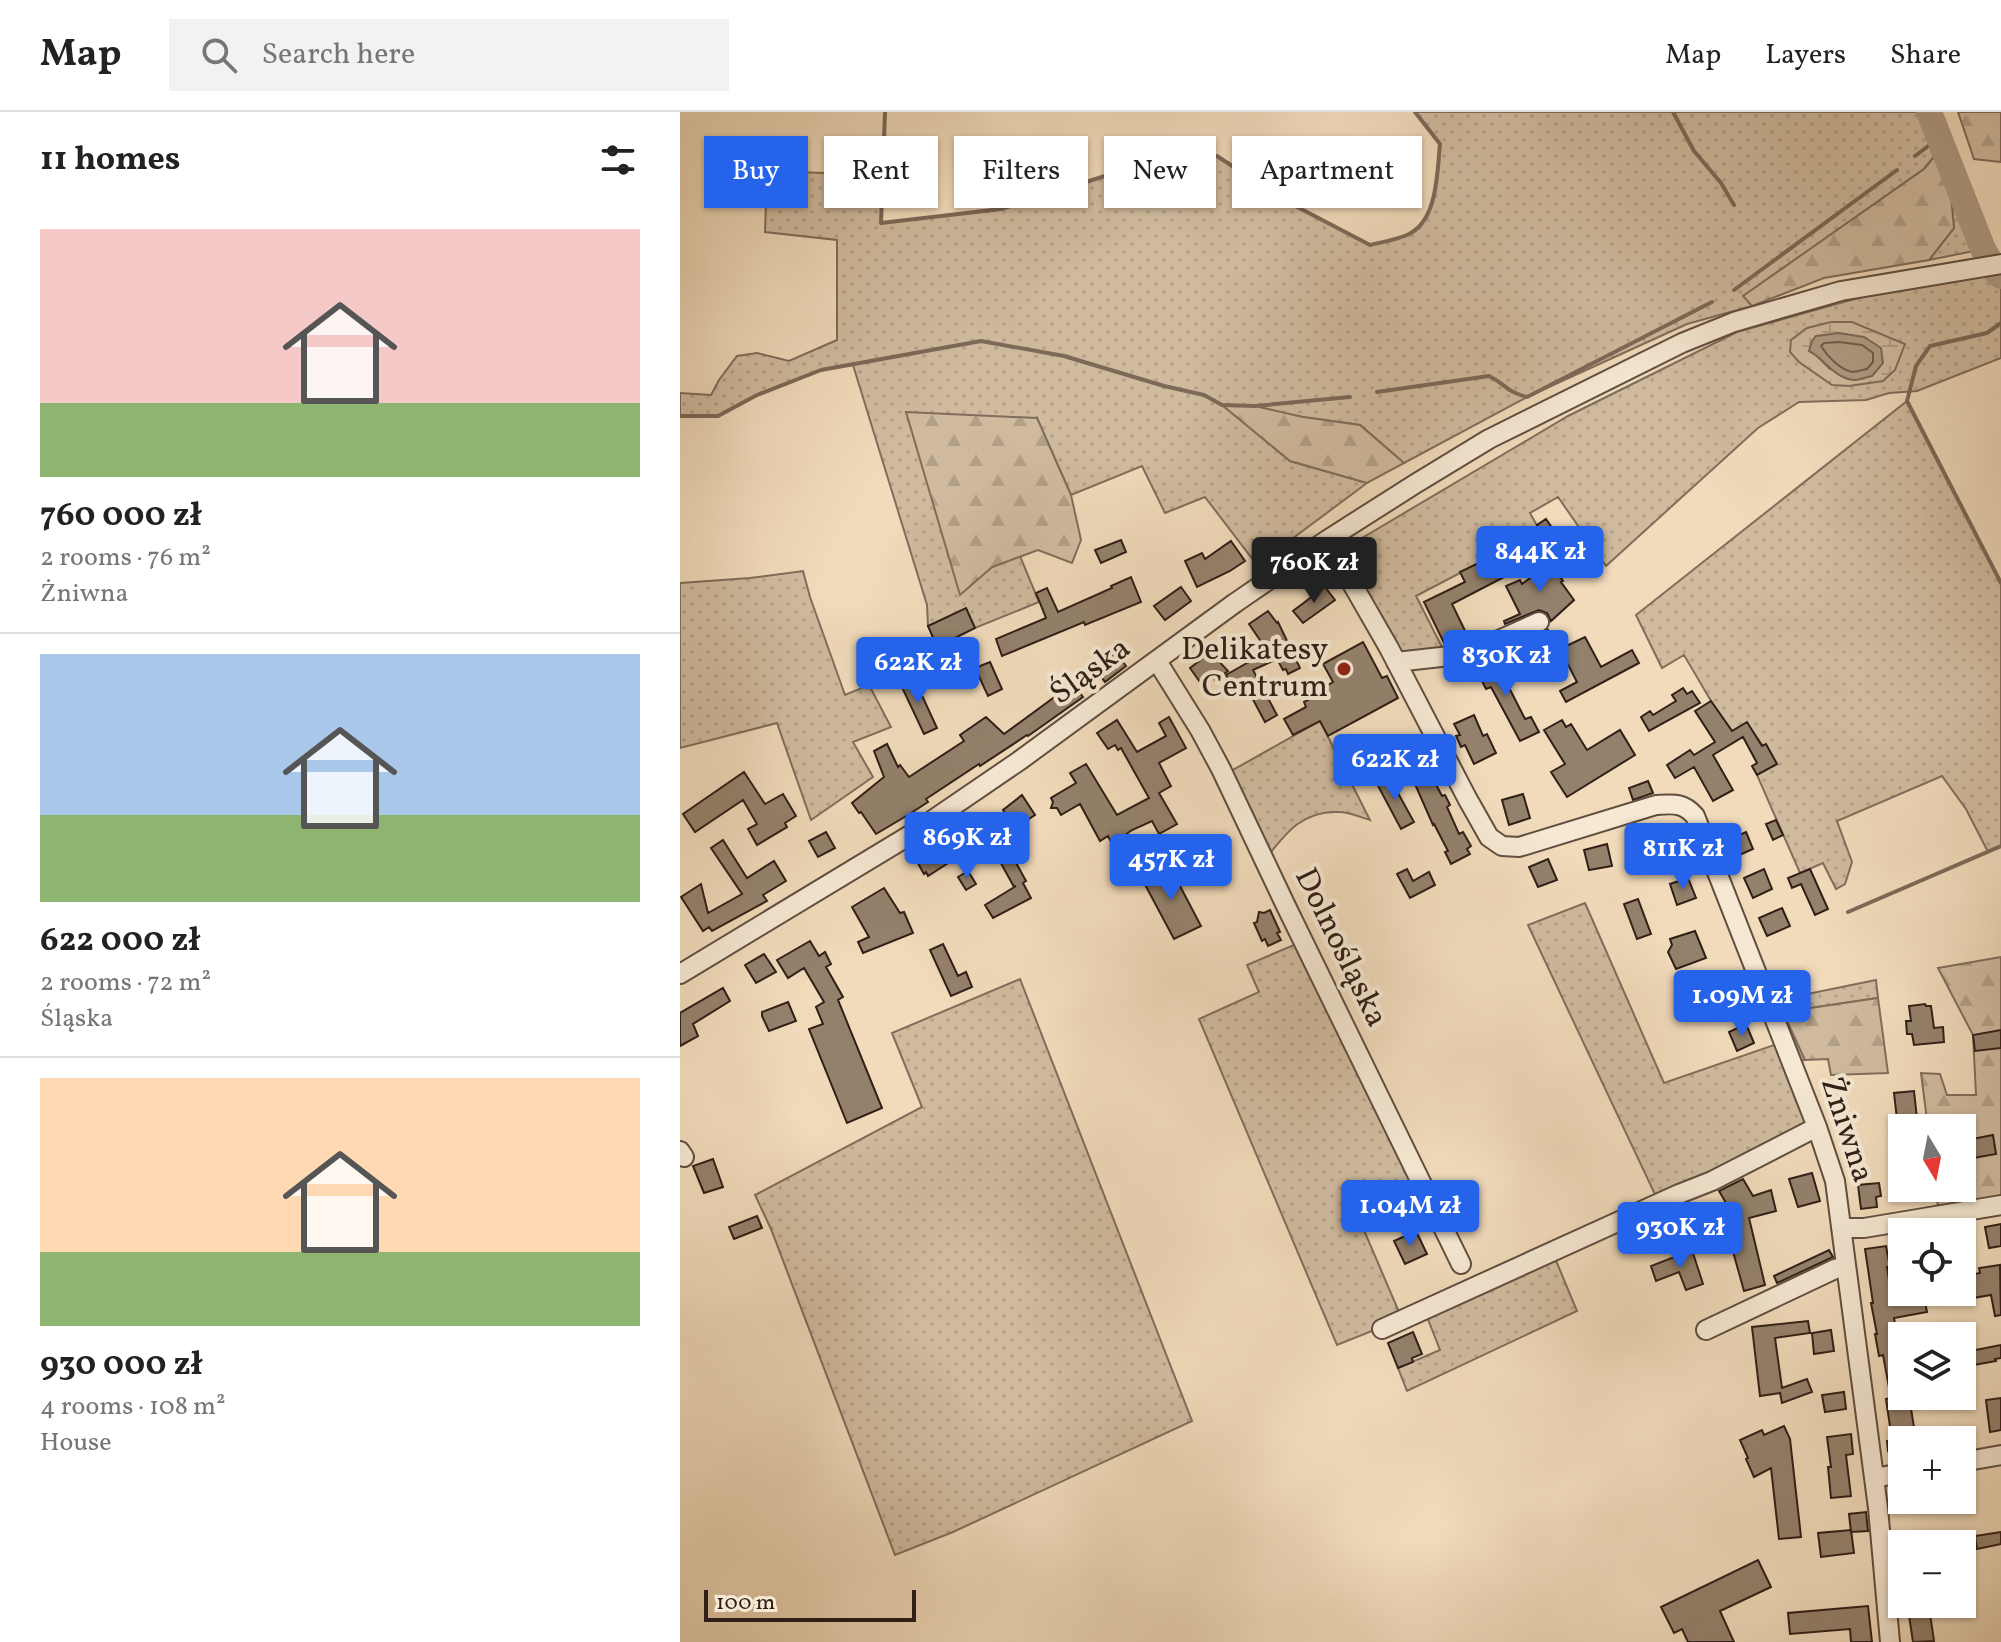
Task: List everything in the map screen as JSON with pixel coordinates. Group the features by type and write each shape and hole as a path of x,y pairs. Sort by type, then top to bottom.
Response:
{"street":[{"name":"Śląska","path":"680,974 915,832 1031,753 1235,603 1327,540 1433,472 1534,416 1682,343 1734,322 1841,291 2001,264"},
{"name":"Żniwna","path":"1327,540 1489,837 1502,846 1519,847 1656,805 1688,807 1695,816 1817,1127 1835,1181 1874,1478 1890,1642"},
{"path":"1396,662 1459,655 1539,622"},
{"name":"Dolnośląska","path":"1157,661 1221,769 1461,1264"},
{"path":"1382,1329 1712,1181 1817,1127"},
{"name":"Żniwna","path":"1841,1228 1864,1228 2001,1205"},
{"path":"1706,1330 1846,1266"},
{"path":"1976,1459 2001,1455"},
{"path":"1874,1478 1888,1476"}],"green space":[{"path":"1415,112 1917,112 1934,157 1924,169 1744,296 1752,306 1687,324 1527,397 1404,463 1360,425 1224,406 1290,461 1367,483 1257,565 1205,497 1165,513 1142,466 1071,495 1037,418 960,594 992,567 1020,556 1039,602 975,628 966,609 928,626 927,605 853,365 821,370 757,395 718,416 680,416 680,393 711,395 737,356 757,353 789,361 837,340 837,240 765,232 766,208 808,208 808,172 824,173 824,208 882,208 881,223 1004,208 1088,208 1088,181 1104,176 1104,208 1216,208 1217,156 1232,166 1232,208 1299,208 1370,245 1407,235 1425,219 1434,195 1440,144"},
{"path":"1958,112 2001,112 2001,162 1974,159"},
{"path":"1934,157 1951,195 1954,228 1929,260 1824,278 1752,306 1743,296 1924,169"},
{"path":"1951,195 1974,251 1929,260 1954,228"},
{"path":"1993,274 2001,281 2001,358 1917,391 1889,393 1866,400 1799,402 1758,428 1606,566 1558,497 1530,513 1540,531 1416,596 1447,657 1396,662 1335,554 1568,416 1737,332 1883,291"},
{"path":"1831,322 1852,322 1905,344 1895,370 1883,381 1832,385 1790,352 1791,340 1807,328","holes":["1809,351 1872,376 1830,369"]},
{"path":"1907,401 2001,583 2001,846 1988,852 1966,809 1942,776 1837,821 1852,862 1845,884 1836,889 1823,863 1800,873 1757,775 1776,764 1753,732 1732,731 1684,655 1662,668 1636,615"},
{"path":"1222,405 1255,406 1360,425 1404,463 1367,483 1290,461"},
{"path":"906,412 1037,418 1071,495 1081,540 1072,563 1038,550 992,567 960,595"},
{"path":"803,571 845,695 869,685 891,727 853,742 873,777 811,820 777,723 680,748 680,583"},
{"path":"1320,721 1370,820 1343,812 1315,815 1287,833 1264,861 1224,775"},
{"path":"1585,903 1664,1083 1783,1042 1768,1002 1876,980 1878,998 1783,1012 1805,1060 1792,1061 1817,1127 1659,1203 1528,925"},
{"path":"1301,942 1417,1191 1360,1221 1402,1319 1337,1345 1199,1019 1259,992 1247,965"},
{"path":"2001,957 2001,1197 1976,1201 1976,1114 1926,1114 1921,1073 1940,1074 1947,1095 1976,1095 1973,1035 1938,968"},
{"path":"1020,979 1192,1421 953,1532 895,1555 771,1229 755,1195 922,1107 892,1033"},
{"path":"1878,998 1888,1073 1831,1075 1828,1059 1805,1060 1783,1012"},
{"path":"1937,1202 1972,1202 1938,1208"},
{"path":"1552,1251 1577,1311 1407,1391 1398,1368 1440,1350 1424,1309"}],"water":[{"path":"1839,333 1864,337 1881,348 1883,363 1872,376 1855,380 1846,378 1809,351 1816,336"}],"building":[{"path":"1546,519 1568,551 1558,557 1537,525"},
{"path":"1121,540 1126,552 1101,563 1095,550"},
{"path":"1231,541 1245,561 1197,587 1185,561 1202,553 1205,559"},
{"path":"1495,555 1506,576 1452,604 1469,639 1445,645 1424,602 1465,582 1460,572"},
{"path":"1550,563 1574,600 1551,621 1547,613 1539,610 1505,624 1504,621 1520,614 1506,586 1520,580 1522,584"},
{"path":"1131,577 1141,602 1002,656 996,639 1046,618 1036,593 1047,588 1058,612"},
{"path":"1181,587 1191,601 1165,620 1154,606"},
{"path":"1325,587 1335,600 1303,623 1293,611"},
{"path":"966,608 975,628 937,647 928,626"},
{"path":"1268,611 1278,622 1300,668 1288,674 1277,659 1253,670 1277,715 1265,722 1249,692 1240,698 1226,675 1266,652 1249,624"},
{"path":"1548,630 1551,642 1512,654 1509,648"},
{"path":"1585,637 1601,667 1632,650 1639,663 1566,702 1560,691 1577,682 1560,649"},
{"path":"1363,642 1382,678 1387,676 1398,698 1328,736 1320,721 1293,735 1284,719 1306,707 1304,702 1333,682 1323,664"},
{"path":"1116,652 1126,666 1105,682 1094,667"},
{"path":"1213,655 1228,671 1215,680 1211,674 1200,682 1190,668 1206,656 1208,659"},
{"path":"1493,656 1525,719 1531,717 1539,732 1520,741 1491,687 1486,689 1478,673 1476,664"},
{"path":"990,662 1002,689 988,696 975,668"},
{"path":"913,676 937,728 924,734 900,683"},
{"path":"1068,677 1083,697 876,834 852,803 884,777 874,751 887,744 898,767 900,765 909,777 964,741 960,735 986,717 1004,734 1060,693 1055,685"},
{"path":"1683,688 1687,694 1692,691 1700,703 1649,731 1641,717 1650,711 1653,715 1676,701 1672,695"},
{"path":"1711,701 1732,731 1747,722 1762,746 1766,744 1777,764 1757,775 1752,766 1757,763 1743,737 1713,755 1733,790 1713,801 1694,767 1675,778 1667,765 1690,750 1694,755 1715,742 1695,711"},
{"path":"1474,715 1483,736 1487,734 1496,753 1474,764 1465,745 1461,747 1456,736 1460,735 1454,724"},
{"path":"1169,717 1186,748 1159,763 1171,786 1159,793 1177,824 1159,834 1152,821 1112,844 1108,836 1100,841 1080,804 1061,815 1057,808 1051,808 1051,798 1076,783 1070,773 1086,764 1117,815 1149,798 1121,748 1118,750 1115,745 1108,749 1097,733 1117,720 1137,752 1166,736 1159,723"},
{"path":"1562,720 1566,727 1571,724 1587,750 1620,730 1635,755 1567,797 1551,772 1565,764 1544,730"},
{"path":"1428,756 1433,767 1428,769 1450,805 1447,807 1459,834 1463,832 1471,846 1467,849 1470,854 1451,864 1445,852 1448,851 1407,766"},
{"path":"744,772 765,804 783,794 796,816 785,823 787,827 757,845 748,829 757,824 743,800 695,832 683,814"},
{"path":"1388,775 1414,822 1401,829 1376,782"},
{"path":"1648,781 1653,793 1633,800 1629,788"},
{"path":"1523,794 1530,818 1509,825 1502,800"},
{"path":"1022,795 1035,815 1015,828 1003,810"},
{"path":"983,818 993,834 928,876 926,872 924,874 915,858"},
{"path":"1776,820 1783,835 1773,840 1766,824"},
{"path":"1673,827 1681,852 1643,862 1636,836"},
{"path":"826,832 835,848 818,857 809,841"},
{"path":"1746,832 1753,849 1735,857 1728,840"},
{"path":"723,840 747,878 774,861 786,881 763,895 767,901 712,931 709,927 703,931 681,897 701,884 708,913 742,894 711,848"},
{"path":"1607,844 1612,866 1589,870 1584,850"},
{"path":"1009,850 1026,881 1023,883 1031,898 993,918 985,905 1016,886 997,856"},
{"path":"1548,859 1557,880 1538,887 1529,867"},
{"path":"1169,865 1201,926 1174,939 1142,879"},
{"path":"1407,869 1413,881 1429,872 1435,885 1410,898 1397,874"},
{"path":"1764,869 1772,889 1753,898 1744,878"},
{"path":"1810,869 1828,909 1815,915 1801,884 1792,888 1788,878"},
{"path":"968,871 976,884 966,890 958,877"},
{"path":"1688,878 1696,898 1677,905 1670,884"},
{"path":"884,888 900,913 904,912 913,933 863,953 858,942 869,937 852,907"},
{"path":"1638,899 1651,934 1637,939 1624,904"},
{"path":"1782,908 1790,926 1767,936 1759,918"},
{"path":"1270,910 1281,940 1268,946 1265,939 1262,941 1254,923 1259,912"},
{"path":"1695,931 1706,958 1676,969 1668,952 1672,945 1670,939"},
{"path":"810,941 819,956 825,952 831,964 826,967 843,997 838,1000 882,1108 847,1123 809,1029 823,1024 816,1007 824,1002 804,968 788,978 777,960"},
{"path":"943,944 958,976 966,972 972,987 951,996 930,950"},
{"path":"764,954 776,972 756,983 745,965"},
{"path":"1723,978 1735,1002 1712,1011 1703,986"},
{"path":"723,988 730,1001 693,1024 698,1036 680,1046 680,1013"},
{"path":"788,1002 796,1021 769,1031 762,1012"},
{"path":"1909,1006 1931,1006 1934,1028 1943,1027 1944,1042 1914,1045 1912,1034 1907,1034 1906,1021 1911,1021"},
{"path":"1746,1024 1754,1043 1737,1051 1729,1032"},
{"path":"2001,1030 2001,1048 1975,1051 1973,1035"},
{"path":"1914,1091 1916,1114 1896,1114 1894,1093"},
{"path":"1993,1135 1996,1154 1976,1158 1976,1138"},
{"path":"713,1159 723,1187 704,1193 693,1166"},
{"path":"1812,1173 1820,1201 1798,1207 1789,1179"},
{"path":"1743,1179 1753,1196 1771,1190 1776,1211 1749,1218 1765,1285 1744,1291 1720,1205 1726,1203 1719,1191"},
{"path":"1879,1183 1881,1196 1876,1197 1877,1207 1861,1209 1858,1185"},
{"path":"757,1216 762,1228 734,1239 729,1227"},
{"path":"2001,1224 2001,1246 1989,1248 1985,1227"},
{"path":"1416,1231 1427,1254 1405,1264 1394,1241"},
{"path":"1886,1246 1888,1306 1926,1306 1927,1312 1888,1322 1888,1382 1875,1334 1865,1249"},
{"path":"1692,1250 1703,1284 1686,1290 1679,1272 1656,1281 1651,1266"},
{"path":"1829,1250 1833,1257 1777,1283 1774,1276"},
{"path":"2000,1265 2001,1315 1995,1316 1991,1295 1976,1298 1976,1274 1980,1273 1979,1268"},
{"path":"1808,1321 1810,1333 1775,1338 1782,1388 1807,1379 1812,1392 1782,1403 1780,1393 1760,1396 1752,1327"},
{"path":"1831,1330 1834,1351 1814,1354 1812,1333"},
{"path":"1413,1332 1422,1354 1398,1368 1388,1343"},
{"path":"2001,1345 2001,1358 1976,1365 1976,1350"},
{"path":"1844,1392 1846,1409 1825,1412 1822,1395"},
{"path":"2001,1398 2001,1430 1990,1432 1986,1400"},
{"path":"1886,1399 1888,1410 1911,1410 1914,1426 1890,1426"},
{"path":"1784,1426 1790,1439 1801,1537 1779,1539 1771,1468 1754,1477 1740,1440 1762,1430 1764,1435"},
{"path":"1851,1434 1853,1454 1846,1455 1851,1496 1831,1498 1827,1437"},
{"path":"1866,1512 1868,1531 1851,1532 1849,1514"},
{"path":"1851,1530 1854,1553 1821,1557 1818,1533"},
{"path":"2001,1532 2001,1544 1977,1549 1976,1536"},
{"path":"1758,1560 1771,1587 1720,1611 1734,1642 1688,1642 1682,1629 1674,1633 1661,1607"},
{"path":"1868,1606 1872,1642 1851,1642 1850,1629 1790,1634 1788,1613"},
{"path":"1909,1618 1931,1618 1934,1641 1913,1642"}],"waterway":[{"path":"885,112 881,223 1001,209 1165,157 1217,156 1284,200 1370,245 1394,240 1417,229 1430,208 1440,144 1415,112"},
{"path":"1673,112 1694,151 1721,183 1734,205"},
{"path":"1929,112 1983,249 2001,276"},
{"path":"1915,156 1939,138"},
{"path":"1734,290 1897,170"},
{"path":"1377,392 1489,376 1527,397 1712,302"},
{"path":"2001,323 1987,333 1930,346 1916,366 1907,401 2001,583"},
{"path":"680,416 718,416 757,395 821,370 981,341 1064,356 1204,395 1222,405 1255,406 1350,397"},
{"path":"1848,912 2001,846"}],"place":[{"name":"Delikatesy Centrum","path":"1344,669"}]}
